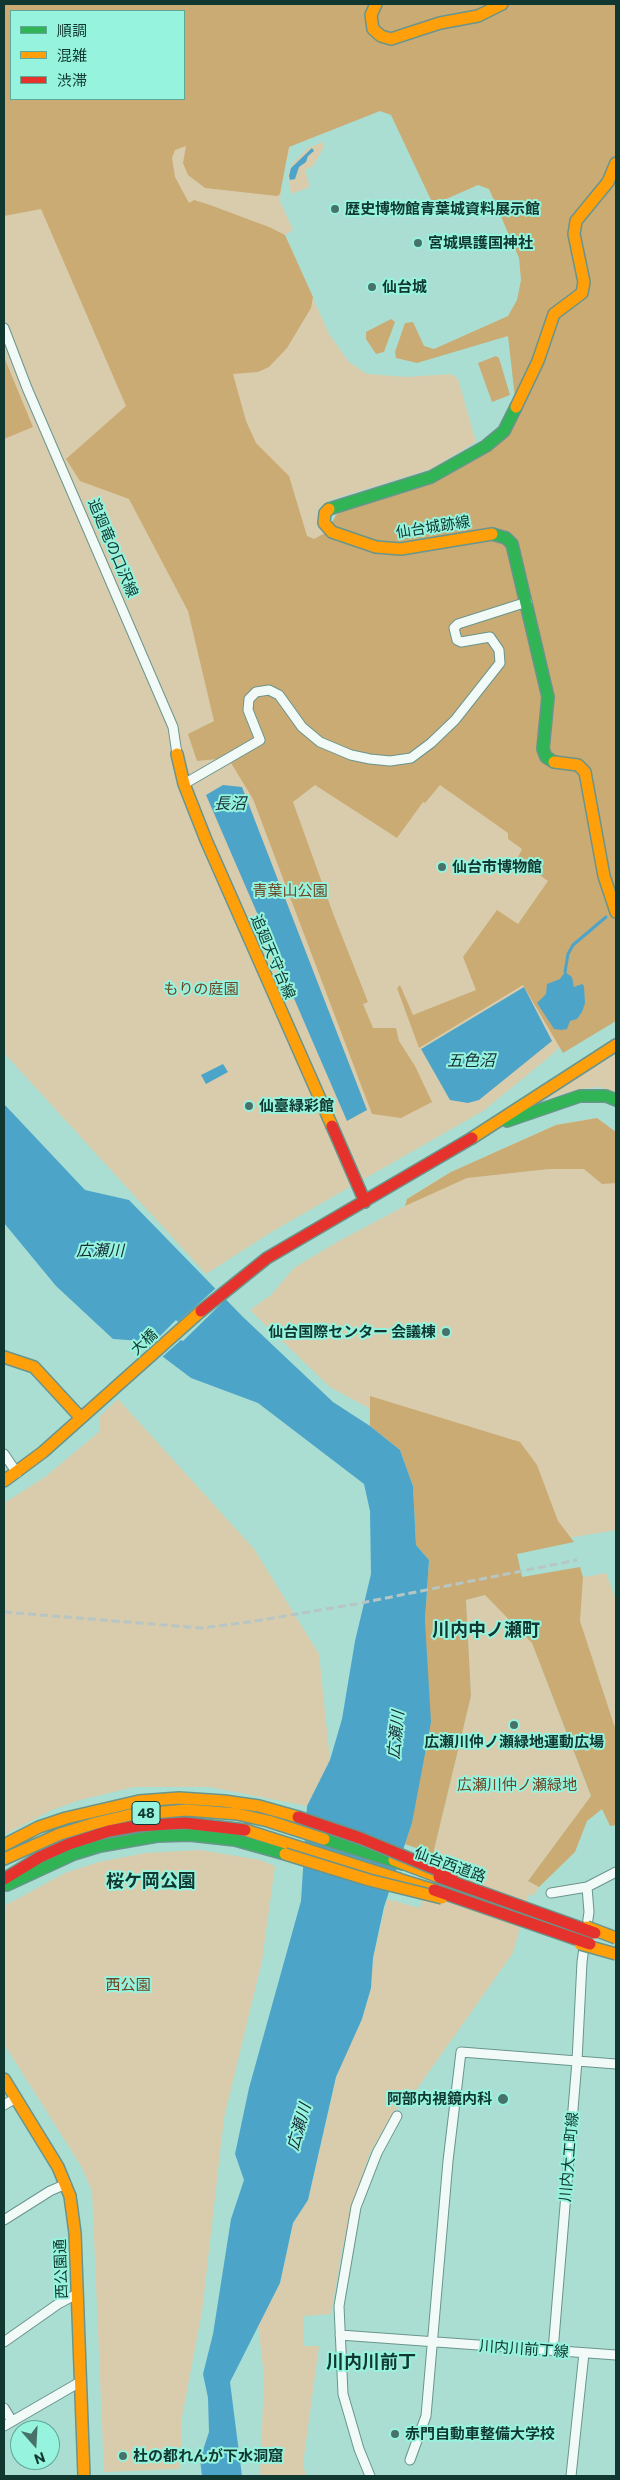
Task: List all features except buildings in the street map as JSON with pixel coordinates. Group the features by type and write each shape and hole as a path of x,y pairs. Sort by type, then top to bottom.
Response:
{"main road":[{"path":"376,4 371,15 373,28 381,36 392,39 440,23 478,16 502,4"},
{"name":"仙台城跡線","path":"616,163 608,182 576,221 574,234 584,282 582,293 554,314 538,361 504,431 486,446 431,477 332,507 325,513 324,523 327,529 352,540 376,547 401,549 477,535 500,535 512,544 548,697 543,749 546,757 554,762 578,765 585,772 604,876 616,912"},
{"name":"追廻竜の口沢線","path":"177,754 184,784"},
{"name":"追廻天守台線","path":"184,784 206,840 365,1202"},
{"path":"493,1126 530,1099 616,1045"},
{"path":"493,1126 580,1096 606,1096 616,1100"},
{"name":"大橋","path":"4,1481 17,1473 84,1415 221,1293 266,1258 493,1126"},
{"path":"4,1358 34,1367 84,1415"},
{"path":"4,1845 66,1818 139,1801 180,1798 259,1806 296,1822 360,1838 503,1898 616,1938"},
{"name":"48","path":"4,1859 60,1834 130,1814 186,1810 207,1811 296,1822"},
{"name":"仙台西道路","path":"296,1822 403,1864 596,1933"},
{"name":"48","path":"4,1879 69,1844 109,1831 138,1826 185,1823 204,1824 259,1833 287,1849"},
{"path":"4,1887 74,1854 100,1846 157,1836 190,1835 287,1849 368,1880 433,1895 616,1954"},
{"name":"仙台西道路","path":"287,1849 399,1878 590,1944"},
{"name":"西公園通","path":"4,2079 58,2167 66,2184 75,2233 84,2476"}],"street":[{"name":"追廻竜の口沢線","path":"4,328 27,388 173,727 177,754"},
{"path":"184,784 260,740 248,710 249,699 256,692 269,690 279,695 302,727 320,742 351,755 370,759 390,762 411,758 431,743 455,720 500,662 499,650 490,637 461,642 457,640 454,628 458,624 527,602"},
{"path":"4,1454 17,1473"},
{"path":"551,1893 587,1886 616,1872"},
{"name":"川内大工町線","path":"553,2351 577,2061 582,1962 589,1912 587,1886"},
{"path":"410,2460 426,2416 448,2161 461,2052 616,2064"},
{"path":"4,2106 16,2098"},
{"path":"370,2476 358,2449 344,2394 339,2306 356,2207 377,2153 397,2116"},
{"path":"4,2220 50,2191 66,2184"},
{"path":"4,2342 58,2304 77,2294"},
{"name":"川内川前丁線","path":"340,2335 616,2356"},
{"path":"571,2476 584,2353"},
{"path":"4,2408 8,2423 80,2382"}],"green space":[{"name":"青葉山公園","path":"4,4 262,4 275,115 290,149 282,175 280,201 293,230 285,235 329,334 349,362 367,374 406,377 451,374 458,379 476,442 431,469 331,500 319,508 317,518 319,527 328,537 490,539 577,1031 548,1058 483,1111 273,1231 206,1274 4,1053"},
{"path":"4,4 616,4 616,1021 563,1053 523,985 419,1048 397,988 400,985 413,1015 476,990 463,957 497,910 518,924 548,881 517,859 522,849 508,839 508,833 440,785 425,803 423,802 397,838 315,785 293,802 334,916 368,1002 363,1004 373,1028 396,1028 399,1041 415,1066 432,1102 401,1118 372,1114 253,799 228,758 197,761 188,734 214,721 188,611 129,499 80,481 66,459 126,406 41,209 4,216","holes":["380,111 391,115 431,200 437,203 478,185 489,189 519,258 521,280 517,300 508,316 434,349 424,346 413,322 405,323 395,352 396,358 417,363 508,336 515,398 487,451 438,480 342,511 336,515 327,532 314,539 307,536 289,476 256,443 246,421 233,374 258,372 269,367 287,348 311,308 313,297 285,235 210,205 194,200 189,203 175,177 172,158 175,150 186,146 183,163 188,175 205,188 277,196 280,194 289,147"]},
{"path":"323,142 324,147 313,166 305,170 310,187 291,194 288,175 293,163 308,148"},
{"path":"391,319 395,322 384,352 376,354 366,339 366,332"},
{"path":"496,356 499,358 510,395 492,402 478,363"},
{"path":"4,357 33,427 4,439"},
{"path":"616,1054 616,1092 599,1087 579,1089 547,1099 550,1093"},
{"path":"597,1118 616,1132 616,1530 502,1549 474,1466 330,1387 250,1310 271,1295 294,1268 337,1242 405,1206 407,1199 451,1172 556,1125"},
{"path":"597,1118 616,1132 616,1183 602,1184 584,1169 549,1169 467,1178 405,1206 407,1199 451,1172 556,1125"},
{"path":"370,1396 520,1442 537,1465 558,1521 574,1542 517,1554 522,1577 580,1567 583,1577 580,1621 616,1731 616,1825 610,1826 602,1809 587,1821 575,1852 539,1887 528,1881 591,1796 532,1643 485,1595 466,1600 471,1696 433,1854 405,1844 412,1823 429,1560 416,1545 413,1486 400,1450 370,1426"},
{"path":"118,1399 254,1549 319,1654 330,1760 307,1806 209,1787 134,1787 80,1800 52,1810 4,1835 4,1503 45,1477 100,1431 99,1417"},
{"path":"606,1573 616,1600 616,1795 515,1590"},
{"name":"広瀬川仲ノ瀬緑地","path":"485,1595 532,1643 591,1797 528,1881 539,1887 533,1896 529,1894 513,1953 409,2100 394,2111 370,2153 353,2202 342,2250 331,2314 304,2316 304,2346 319,2346 303,2464 306,2476 260,2476 264,2377 258,2324 280,2283 293,2223 308,2200 339,2066 362,2019 371,1988 373,1958 387,1899 420,1908 471,1696 466,1600"},
{"name":"西公園","path":"200,1850 260,1860 275,1866 262,1961 224,2118 202,2312 182,2417 180,2469 104,2472 92,2191 81,2166 4,2044 4,1906 65,1873 99,1862 145,1853"}],"water":[{"path":"312,148 314,151 308,156 306,162 299,167 295,179 290,180 291,168"},
{"name":"長沼","path":"223,785 242,787 367,1110 347,1121 206,795"},
{"path":"565,972 572,977 574,987 582,984 584,986 585,1003 577,1019 570,1021 567,1029 562,1030 554,1029 537,1003 546,994 547,984 560,979"},
{"name":"五色沼","path":"524,987 552,1041 479,1100 468,1103 450,1100 421,1049"},
{"path":"223,1064 228,1072 206,1084 201,1075"},
{"name":"広瀬川","path":"4,1104 85,1190 129,1200 243,1317 333,1402 370,1426 400,1450 413,1486 416,1545 429,1560 425,1621 431,1722 412,1823 384,1907 373,1958 371,1988 362,2019 336,2077 308,2200 293,2223 280,2283 230,2382 242,2476 202,2476 200,2459 209,2432 208,2398 203,2374 213,2334 231,2219 244,2180 235,2154 249,2088 301,1901 307,1806 330,1760 342,1719 355,1641 371,1574 370,1511 364,1484 258,1403 191,1378 142,1341 113,1339 56,1286 4,1223"}],"pier":[{"path":"216,1288 226,1299 183,1341 181,1340 161,1358 148,1348 176,1320 178,1322"}],"waterway":[{"path":"565,972 568,954 573,945 606,917"}],"railway":[{"path":"4,1612 201,1628 356,1604 577,1560"}],"traffic: fast":[{"path":"329,509 431,477 486,446 504,431 516,407"},
{"path":"492,534 506,538 512,544 548,697 543,749 546,757 554,762"},
{"path":"507,1121 580,1096 606,1096 616,1100"},
{"path":"7,1885 74,1854 100,1846 157,1836 190,1835 235,1840 285,1854"},
{"path":"324,1839 403,1864"}],"traffic: slow":[{"path":"376,4 371,15 373,29 381,36 391,39 440,23 478,16 502,4"},
{"path":"516,407 538,361 554,314 582,293 584,282 574,234 576,221 608,182 616,163"},
{"path":"329,509 325,513 324,523 332,532 376,547 401,549 492,534"},
{"path":"177,754 184,784 206,840 332,1126"},
{"path":"554,762 578,765 585,772 604,876 616,912"},
{"path":"472,1138 616,1045"},
{"path":"4,1481 43,1452 201,1311"},
{"path":"4,1357 34,1367 81,1418"},
{"path":"4,1845 39,1827 66,1818 139,1801 179,1798 224,1801 259,1806 298,1817"},
{"path":"4,1859 60,1834 96,1823 130,1815 186,1810 237,1814 268,1821 324,1839"},
{"path":"245,1830 399,1879"},
{"path":"285,1854 369,1880 442,1898"},
{"path":"394,1860 439,1877"},
{"path":"388,1876 434,1890"},
{"path":"587,1927 616,1938"},
{"path":"580,1944 616,1954"},
{"path":"4,2079 58,2167 70,2196 75,2233 84,2476"}],"traffic: jam":[{"path":"332,1126 365,1202"},
{"path":"201,1311 267,1258 472,1138"},
{"path":"298,1817 360,1838 452,1876"},
{"path":"4,1879 40,1857 69,1844 109,1831 137,1826 185,1823 245,1830"},
{"path":"439,1877 595,1933"},
{"path":"434,1890 590,1944"}],"place":[{"name":"歴史博物館青葉城資料展示館","path":"335,209"},
{"name":"宮城県護国神社","path":"418,243"},
{"name":"仙台城","path":"372,287"},
{"name":"仙台市博物館","path":"442,867"},
{"name":"仙臺緑彩館","path":"249,1106"},
{"name":"仙台国際センター 会議棟","path":"446,1332"},
{"name":"広瀬川仲ノ瀬緑地運動広場","path":"514,1725"},
{"name":"阿部内視鏡内科","path":"503,2099"},
{"name":"赤門自動車整備大学校","path":"395,2434"},
{"name":"杜の都れんが下水洞窟","path":"123,2456"}],"district":[{"name":"川内中ノ瀬町","path":"486,1630"},
{"name":"桜ケ岡公園","path":"151,1881"},
{"name":"川内川前丁","path":"371,2362"}],"park label":[{"name":"もりの庭園","path":"201,989"}]}
